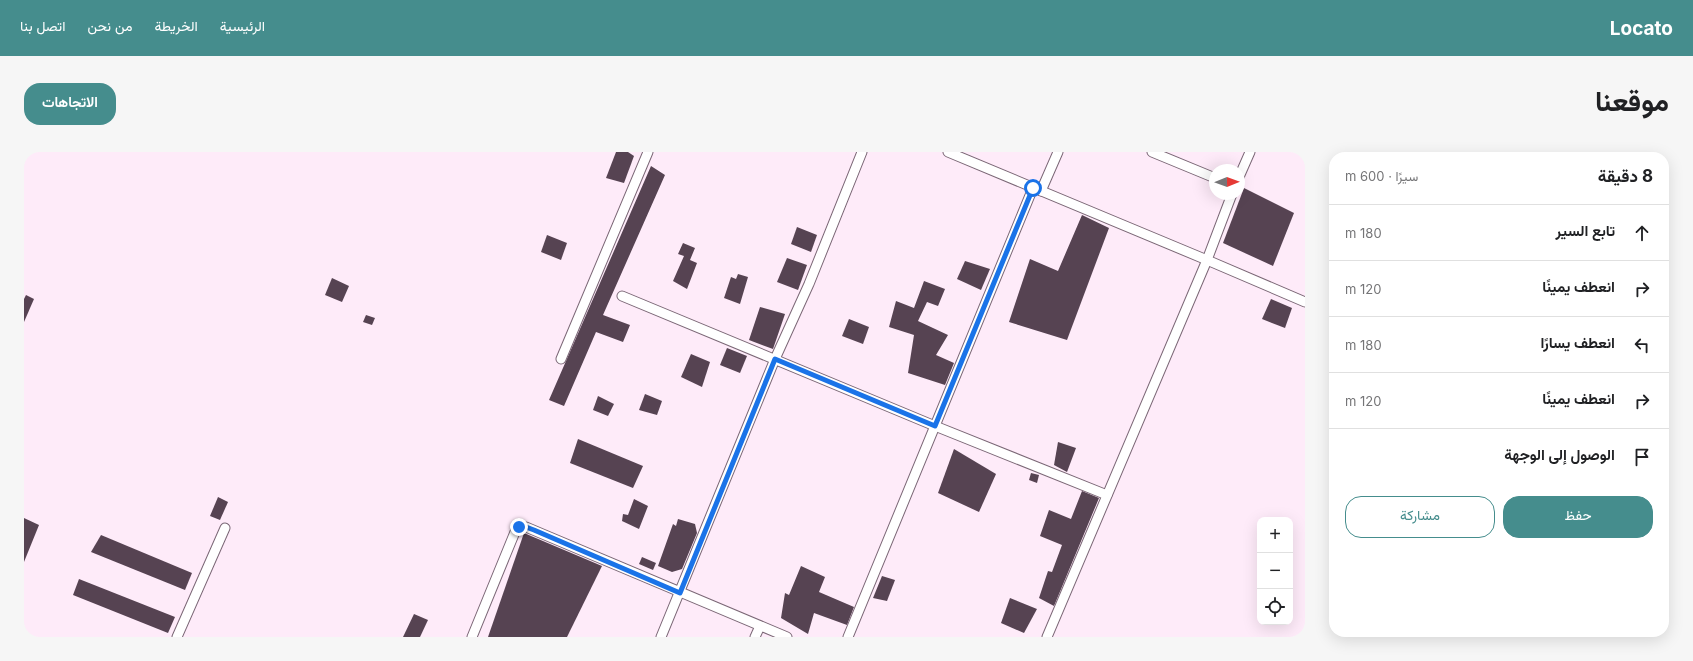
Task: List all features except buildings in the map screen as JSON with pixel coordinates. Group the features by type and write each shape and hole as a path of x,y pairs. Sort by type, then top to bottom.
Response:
{"street":[{"path":"561,359 648,152"},
{"path":"661,637 775,359 809,284 862,152"},
{"path":"948,152 962,155 1037,190 1305,302"},
{"path":"848,637 935,426 1037,190 1058,152"},
{"path":"1152,152 1209,176"},
{"path":"1245,164 1250,152"},
{"path":"1047,637 1207,260 1230,200"},
{"path":"622,296 935,426 1107,495"},
{"path":"472,637 515,532 519,527 526,527 534,530 787,637"},
{"path":"177,637 225,528"},
{"path":"756,637 760,626"}],"route":[{"path":"519,527 526,527 534,530 680,593 775,359 935,426 1033,188"}]}
